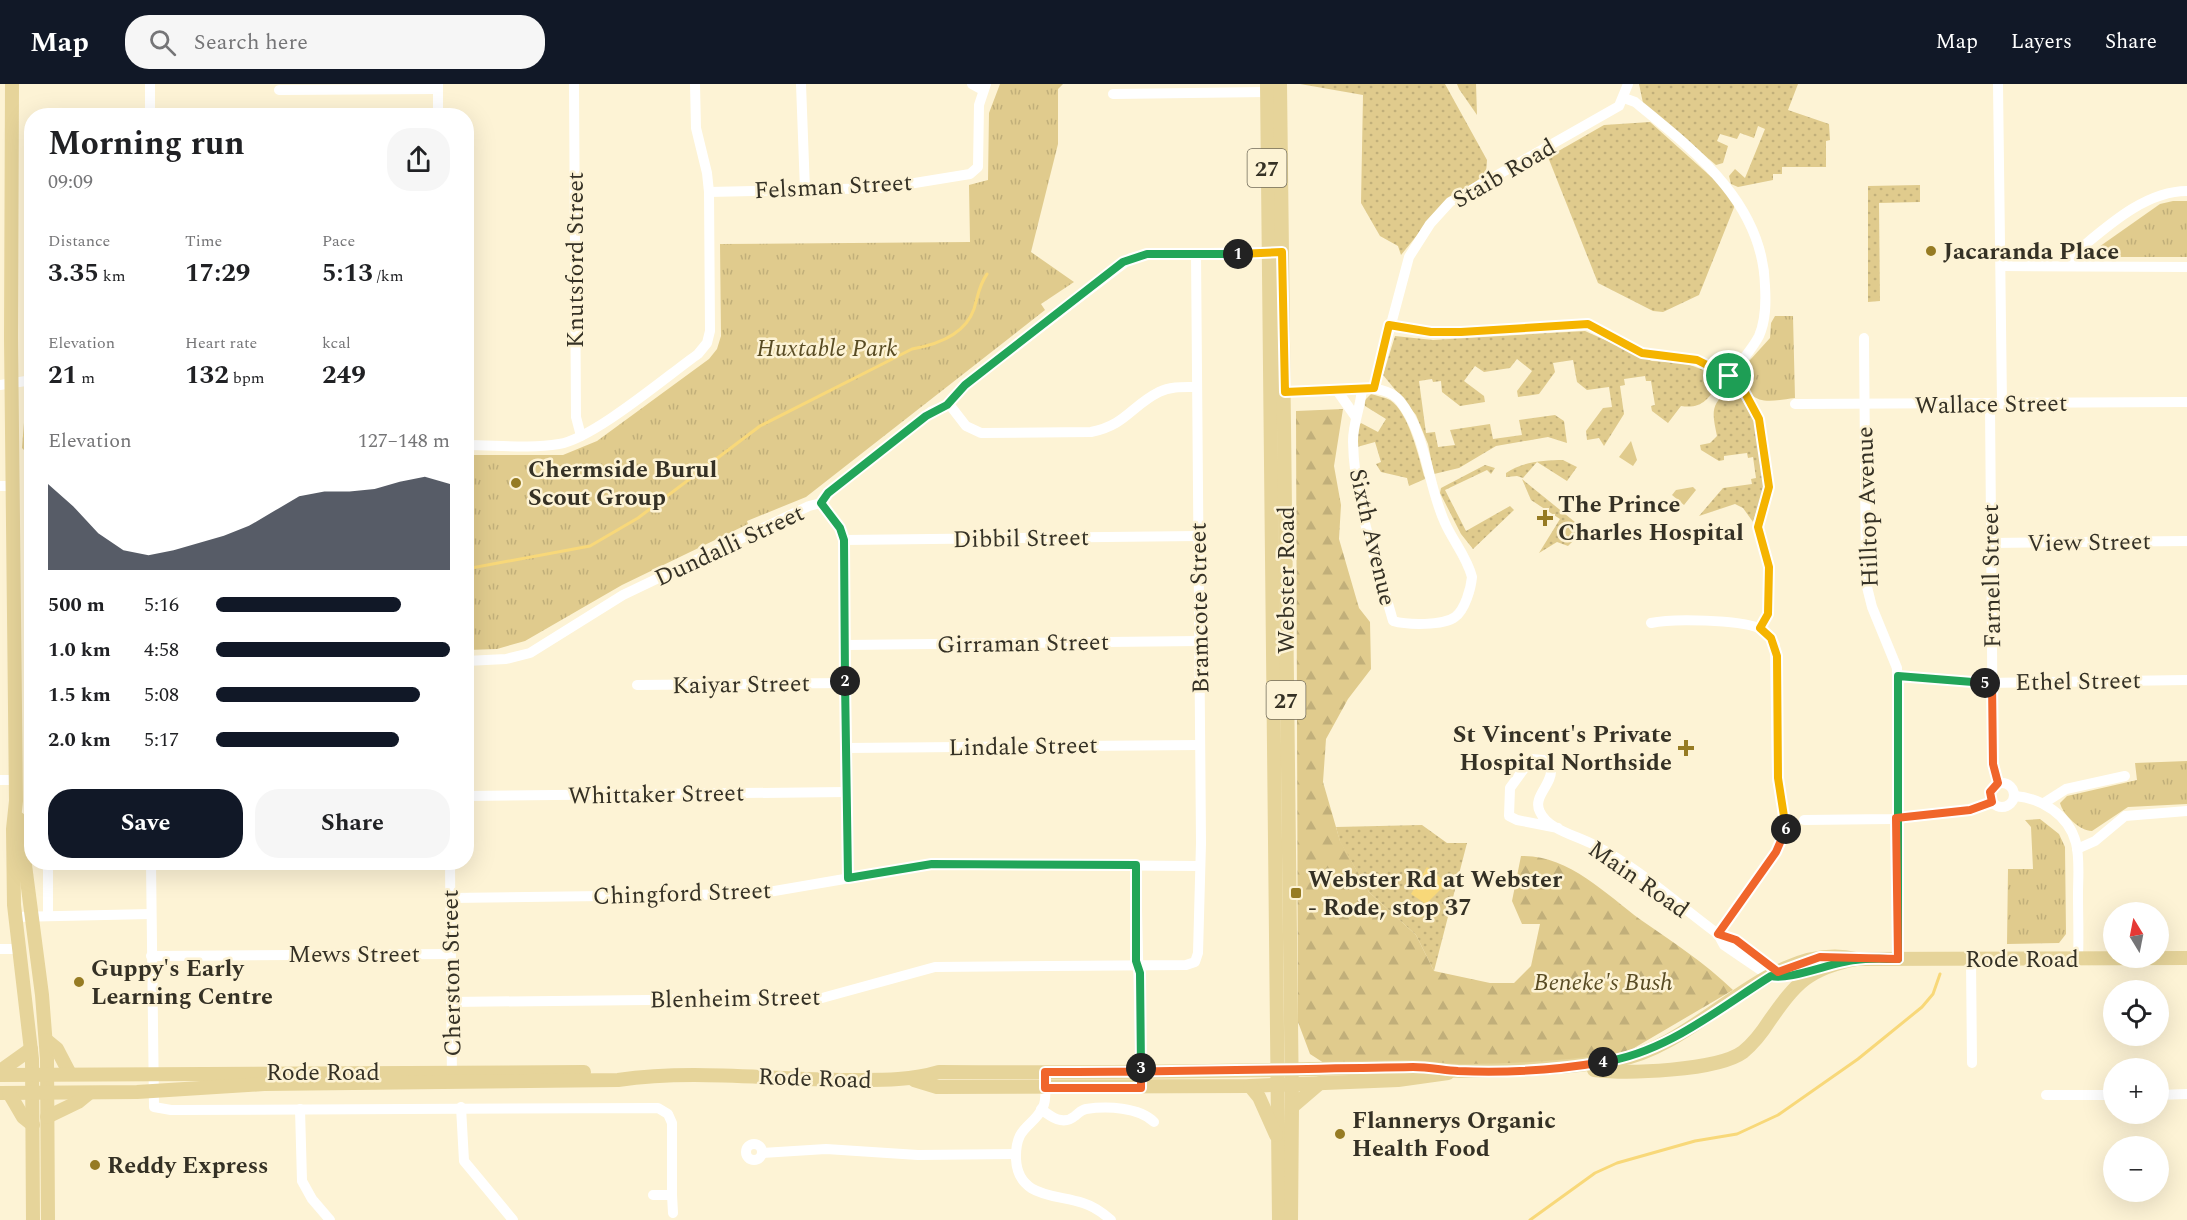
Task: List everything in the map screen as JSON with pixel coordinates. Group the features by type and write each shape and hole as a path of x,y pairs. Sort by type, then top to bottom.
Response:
{"main road":[{"path":"12,84 6,486 16,801 24,858"},
{"name":"Webster Road","path":"1280,84 1269,393 1284,1078 1292,1107 1291,1220"},
{"name":"Webster Road","path":"1267,88 1285,392 1291,1045 1284,1078 1277,1137 1279,1220"},
{"path":"16,801 13,829 14,917 31,1049 33,1220"},
{"path":"26,870 46,1040 48,1220"},
{"name":"Rode Road","path":"0,1073 618,1080 646,1076 726,1075 816,1080 913,1079 939,1072 1141,1072 1284,1078 1320,1083 1398,1080 1459,1071 1574,1067 1620,1060 1656,1048 1751,989 1820,957 1856,959 2187,958"},
{"name":"Rode Road","path":"1574,1067 1602,1071 1715,1064 1742,1053 1760,1035 1797,983 1828,966 1856,959"},
{"path":"1775,1013 1782,993 1776,976 1828,966"},
{"path":"46,1040 57,1049 70,1074"},
{"path":"1291,1045 1311,1071"},
{"path":"0,1073 31,1049"},
{"name":"Rode Road","path":"913,1079 938,1087 1141,1088 1250,1086 1311,1071 1426,1067 1459,1071"},
{"name":"Rode Road","path":"4,1093 153,1091 264,1084 452,1077"},
{"path":"1292,1107 1320,1083"},
{"path":"1250,1086 1259,1097 1277,1137"},
{"path":"4,1093 23,1117 33,1125"},
{"path":"47,1117 78,1102 89,1093"}],"street":[{"path":"150,84 150,108"},
{"name":"Knutsford Street","path":"574,84 576,417 581,435"},
{"path":"474,445 559,444 581,435 596,428 698,354 707,343 711,319 709,192 707,172 696,128 694,84"},
{"path":"801,84 805,190"},
{"path":"972,84 985,87"},
{"path":"1628,84 1624,98 1635,102 1718,176 1738,200 1752,228 1765,277 1765,311 1758,336 1749,353 1729,376"},
{"path":"1998,84 2002,404"},
{"path":"279,90 438,86 438,108"},
{"name":"Felsman Street","path":"709,192 884,189 973,173 979,161 979,105 985,87"},
{"path":"1113,94 1185,88 1267,88"},
{"name":"Staib Road","path":"1374,388 1389,325 1414,246 1442,208 1612,111 1620,106 1624,98"},
{"path":"2072,266 2074,255 2081,248 2152,197 2168,192 2187,191"},
{"name":"Dundalli Street","path":"474,661 506,659 530,653 629,592 809,506 821,503 828,493 849,476 932,411 949,404 965,385 1123,262 1147,254 1275,252"},
{"name":"Bramcote Street","path":"1195,962 1198,953 1200,745 1196,254"},
{"path":"2001,266 2187,267"},
{"path":"1389,325 1431,332 1461,332 1588,324 1642,353 1697,360 1729,376 1744,391 1759,419 1768,479 1769,493 1758,527 1769,567 1768,614 1760,628"},
{"name":"Hilltop Avenue","path":"1864,338 1866,584 1877,620 1895,658 1898,676 1896,818 1898,959"},
{"path":"6,384 24,381"},
{"path":"949,404 966,426 981,433 1090,432 1108,429 1123,421 1160,392 1173,388 1197,387"},
{"name":"Sixth Avenue","path":"1362,388 1361,404 1355,416 1355,474 1393,621 1409,625 1452,619 1463,603 1472,577 1445,522 1428,477 1422,443 1411,419 1399,399 1389,392 1374,388"},
{"path":"1269,393 1374,388"},
{"path":"1335,389 1355,416"},
{"name":"Wallace Street","path":"1795,404 1990,405 2187,402"},
{"name":"Farnell Street","path":"1990,405 1993,764 1998,783"},
{"path":"821,503 840,528 844,540 848,878"},
{"name":"Dibbil Street","path":"844,540 1198,536"},
{"name":"View Street","path":"1991,543 2187,541"},
{"path":"1651,623 1681,619 1760,628 1771,638 1777,656 1778,778 1786,829 1776,852 1718,934"},
{"name":"Girraman Street","path":"846,645 1199,641"},
{"name":"Ethel Street","path":"1898,676 1992,682 2187,680"},
{"name":"Kaiyar Street","path":"637,685 845,683"},
{"name":"Lindale Street","path":"846,748 1200,745"},
{"name":"Main Road","path":"1558,828 1517,820 1509,816 1510,788 1530,759 1544,760 1550,768 1551,778 1539,797 1538,808 1542,816 1558,828 1611,855 1718,934 1736,940 1776,976"},
{"path":"2044,804 2066,789 2125,776"},
{"path":"0,780 15,780"},
{"path":"1998,783 2010,785 2014,796 2007,806 1999,807 1992,802 1990,792 1998,783"},
{"name":"Whittaker Street","path":"474,796 846,792"},
{"path":"2014,796 2034,798 2044,804 2067,825 2077,849 2078,958"},
{"path":"1804,820 1896,818 1970,810 1992,802"},
{"path":"2077,849 2095,841 2125,816 2187,811"},
{"name":"Chingford Street","path":"450,898 757,894 932,864 1199,866"},
{"path":"1136,865 1141,1088"},
{"path":"48,870 48,915"},
{"path":"151,870 153,1091"},
{"name":"Cherston Street","path":"450,870 449,954 452,1077"},
{"path":"14,917 151,914"},
{"name":"Main Road","path":"1718,934 1724,945 1749,964 1776,976"},
{"path":"0,949 17,949"},
{"name":"Mews Street","path":"151,956 449,954"},
{"path":"1971,959 1972,1064"},
{"name":"Blenheim Street","path":"451,1002 822,998 935,968 1138,967 1185,965 1195,962"},
{"path":"1749,964 1753,975 1751,989"},
{"path":"1045,1072 1041,1109 1021,1134 1016,1154 1021,1178 1034,1191 1088,1205 1111,1220"},
{"name":"Rode Road","path":"153,1091 153,1106 159,1109 461,1107 654,1108 664,1110 672,1123 672,1195"},
{"path":"2169,1095 2187,1094"},
{"path":"2046,1095 2103,1095"},
{"path":"461,1107 464,1161 513,1220"},
{"path":"300,1109 302,1181 312,1199 330,1220"},
{"path":"1041,1109 1056,1119 1063,1120 1072,1118 1085,1109 1130,1110 1144,1114 1154,1122"},
{"path":"762,1153 826,1149 918,1155 1016,1154"},
{"path":"653,1195 672,1195 673,1213"}],"green space":[{"name":"Huxtable Park","path":"1000,84 1063,84 1058,89 1058,144 1031,252 1074,282 1041,304 1045,310 806,497 747,521 748,524 622,585 525,641 497,649 474,650 474,455 563,455 597,441 709,359 717,349 721,336 720,244 970,242 969,185 988,180 989,113"},
{"path":"1300,84 1445,84 1487,160 1486,174 1440,207 1401,255 1398,246 1380,236 1361,203 1363,95"},
{"path":"1457,84 1476,84 1477,115 1459,89"},
{"path":"1639,84 1798,84 1788,110 1829,124 1830,140 1826,141 1826,167 1782,167 1782,174 1773,174 1773,180 1738,187 1731,184 1729,176 1735,169 1745,178 1765,129 1758,126 1754,138 1740,133 1737,139 1720,134 1717,141 1728,146 1723,163 1716,165 1643,103"},
{"path":"1650,122 1718,183 1735,205 1699,295 1663,312 1653,311 1598,283 1548,157 1604,125"},
{"path":"1920,185 1920,202 1879,203 1880,301 1868,302 1868,186"},
{"path":"2187,201 2187,257 2097,257 2093,254 2096,249 2160,204"},
{"path":"1775,316 1793,316 1795,398 1767,401 1753,396 1748,391 1741,370 1770,338 1771,323"},
{"path":"1585,331 1652,361 1685,363 1714,374 1718,384 1711,395 1699,405 1681,406 1668,423 1652,411 1651,406 1655,405 1651,381 1646,381 1645,376 1624,379 1625,385 1620,386 1624,414 1604,446 1599,438 1587,440 1586,431 1603,408 1612,407 1609,387 1587,390 1577,382 1573,360 1553,363 1555,372 1539,394 1518,397 1517,391 1532,371 1517,359 1510,368 1484,372 1475,366 1464,381 1484,396 1485,402 1460,406 1442,392 1441,381 1433,382 1432,379 1419,381 1426,433 1435,432 1438,447 1455,445 1450,430 1490,424 1493,439 1522,435 1519,420 1555,415 1564,421 1567,443 1548,437 1496,446 1459,468 1434,474 1428,444 1416,415 1383,375 1395,336 1433,340"},
{"path":"1728,392 1738,393 1756,424 1764,488 1753,522 1743,508 1735,504 1699,516 1723,488 1752,484 1751,479 1756,478 1753,457 1748,458 1747,453 1724,456 1724,460 1719,461 1701,450 1700,445 1710,443 1717,436 1715,406"},
{"path":"1371,394 1390,400 1403,414 1425,479 1409,486 1407,478 1381,472 1376,464 1381,462 1375,442 1357,447 1356,429 1361,423 1378,432 1386,419 1365,406 1364,401"},
{"name":"Beneke's Bush","path":"1343,409 1334,466 1341,505 1339,539 1359,608 1370,622 1371,669 1348,699 1326,739 1323,782 1340,841 1369,892 1416,935 1434,971 1490,983 1514,983 1531,966 1540,924 1522,924 1512,901 1521,856 1538,857 1570,869 1600,888 1700,962 1733,990 1629,1051 1559,1064 1327,1065 1310,1054 1298,1022 1296,411"},
{"path":"24,422 24,450 22,448"},
{"path":"1631,441 1637,460 1633,466 1619,457"},
{"path":"1563,460 1577,467 1567,481 1537,462 1523,478 1506,477 1506,473 1512,469 1526,464 1541,461"},
{"path":"1485,465 1495,468 1491,474 1487,470 1445,490 1466,531 1510,506 1514,510 1473,549 1461,534 1440,493 1441,488"},
{"path":"1522,479 1586,531 1580,538 1576,538 1568,546 1557,542 1539,553 1560,519 1531,500"},
{"path":"1693,487 1696,490 1684,505 1672,495 1676,490"},
{"path":"2187,761 2187,804 2128,807 2092,831 2073,822 2060,803 2067,796 2137,780 2135,763"},
{"path":"2040,819 2059,834 2065,847 2066,934 2059,943 2007,944 2008,869 2033,869 2031,827 2025,820"},
{"path":"1422,825 1447,843 1467,843 1434,971 1416,935 1369,892 1340,842 1336,827"}],"shaded area":[{"path":"1427,867 1447,883 1426,904 1411,894"}],"waterway":[{"path":"474,568 590,546 638,518 760,426 912,349 930,345 956,332 970,318 980,286 987,274"},
{"path":"1530,1220 1595,1173 1617,1163 1695,1141 1737,1134 1778,1115 1858,1059 1922,1007 1933,994 1940,974"}],"place":[{"name":"Jacaranda Place","path":"1931,251"},
{"name":"Chermside Burul Scout Group","path":"516,483"},
{"name":"The Prince Charles Hospital","path":"1545,518"},
{"name":"St Vincent's Private Hospital Northside","path":"1686,748"},
{"name":"Webster Rd at Webster - Rode, stop 37","path":"1296,893"},
{"name":"Guppy's Early Learning Centre","path":"79,982"},
{"name":"Flannerys Organic Health Food","path":"1340,1134"},
{"name":"Reddy Express","path":"95,1165"}],"route":[{"path":"1729,376 1697,360 1681,356 1642,353 1588,324 1461,332 1431,332 1389,325 1374,388 1285,392 1282,252 1147,254 1123,262 965,385 947,405 932,411 840,483 828,493 821,503 844,537 848,878 918,865 947,863 1136,865 1136,961 1140,973 1141,1046 1141,1068 1141,1072 1141,1088 1045,1088 1045,1072 1141,1072 1291,1071 1426,1067 1459,1071 1574,1067 1620,1060 1656,1048 1771,976 1780,979 1806,970 1856,959 1898,959 1898,951 1896,818 1898,676 1992,682 1993,764 1998,783 1990,792 1992,802 1970,810 1896,818 1898,959 1820,957 1778,972 1730,936 1718,934 1776,852 1786,829 1778,778 1777,656 1771,638 1760,628 1768,614 1769,567 1758,527 1769,487 1759,419 1744,391 1729,376"}]}
